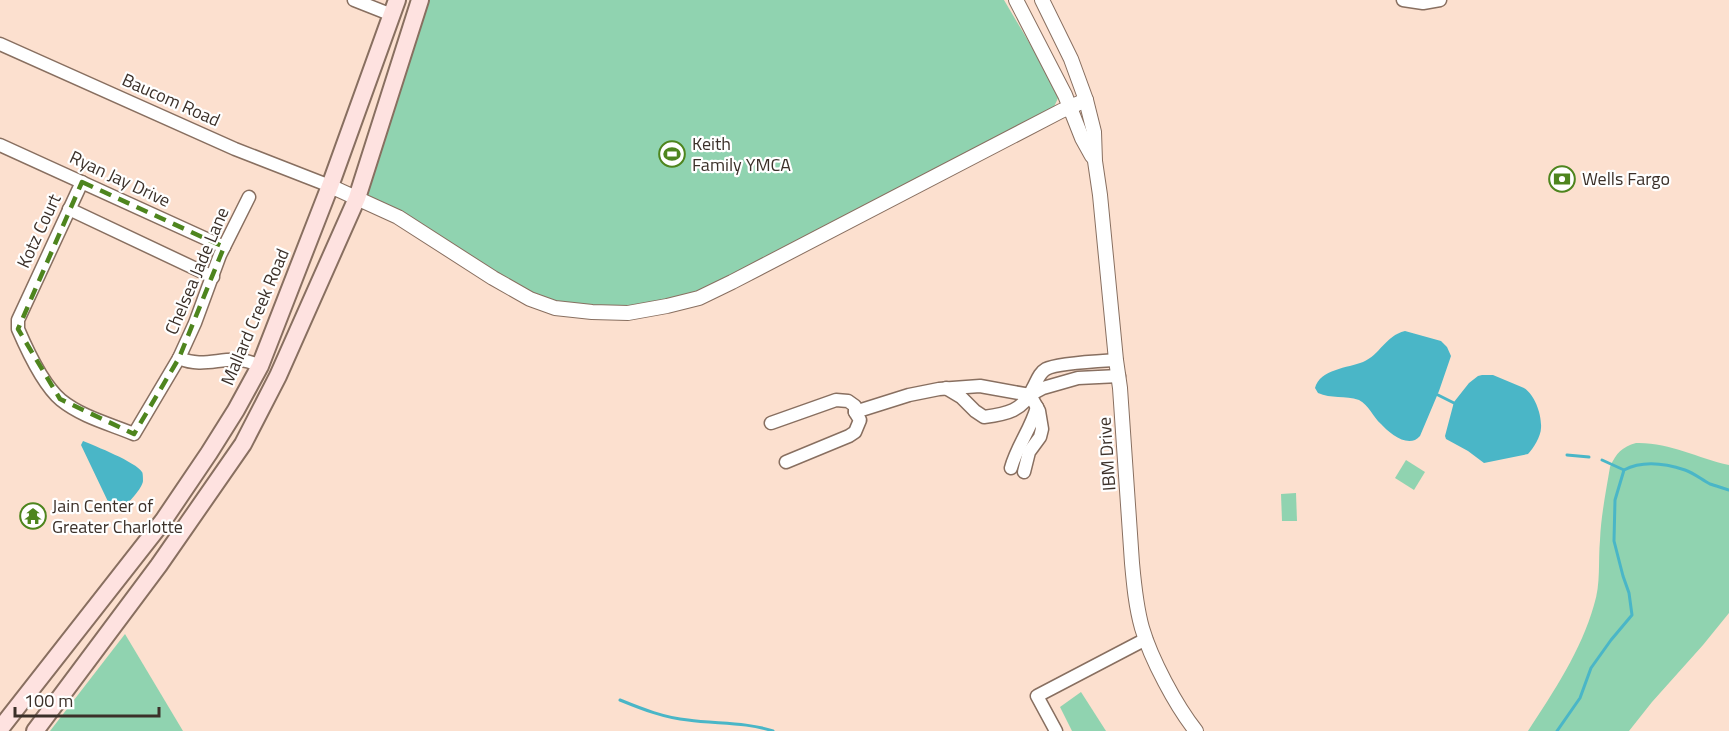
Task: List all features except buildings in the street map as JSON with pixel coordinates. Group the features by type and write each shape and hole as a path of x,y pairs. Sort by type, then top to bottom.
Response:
{"main road":[{"path":"35,731 159,565 243,444 278,376 357,198 416,3"},
{"name":"Mallard Creek Road","path":"0,729 163,521 236,410 260,366 330,186 394,8"}],"street":[{"path":"354,0 394,8"},
{"name":"IBM Drive","path":"1016,0 1065,95 1082,138 1095,161"},
{"name":"IBM Drive","path":"1042,0 1071,59 1086,100 1094,132 1095,161 1119,376 1134,590 1146,639 1173,696 1196,731"},
{"path":"1403,0 1423,3 1440,0"},
{"name":"Baucom Road","path":"0,44 235,149 330,186"},
{"path":"330,186 398,217 493,279 530,299 555,308 628,313 699,298 1086,100"},
{"name":"Ryan Jay Drive","path":"0,145 224,247"},
{"name":"Kotz Court","path":"82,182 18,320 22,340 53,392 60,399 92,417 134,434 179,358"},
{"name":"Chelsea Jade Lane","path":"179,358 224,247 249,197"},
{"path":"69,208 213,277"},
{"path":"179,358 194,363 233,358 243,359 260,366"},
{"path":"946,388 961,397 984,417 1005,414 1019,408 1030,395 1039,375 1048,368 1116,360"},
{"path":"855,412 909,395 946,388 980,386 1030,395 1043,388 1078,378 1119,376"},
{"path":"1024,472 1029,452 1040,437 1042,429 1042,420 1030,395"},
{"path":"771,423 836,400 848,401 855,406 855,412 860,420 855,432 786,462"},
{"path":"1011,468 1015,454 1034,418 1037,407"},
{"path":"1022,440 1032,448"},
{"path":"1056,731 1037,696 1146,639"}],"highlighted area":[{"path":"82,182 224,247 179,358 134,434 60,399 18,329"}],"green space":[{"name":"Keith Family YMCA","path":"427,0 1004,0 1046,71 1058,98 1054,107 1047,113 699,292 649,307 572,307 528,293 370,199 368,195 378,150"},
{"path":"1636,443 1660,445 1729,465 1729,613 1629,731 1528,731 1566,670 1588,622 1598,589 1601,522 1610,467 1620,451"},
{"path":"1406,460 1425,472 1414,490 1395,478"},
{"path":"1296,493 1297,521 1282,521 1281,494"},
{"path":"125,634 183,731 50,731"},
{"path":"1081,692 1106,731 1072,731 1060,707"}],"water":[{"path":"1405,331 1441,341 1451,356 1420,436 1411,441 1400,439 1389,432 1359,400 1323,395 1315,388 1322,377 1328,373 1369,359 1392,337"},
{"path":"1482,375 1493,375 1524,388 1534,400 1540,417 1541,431 1528,454 1484,463 1446,439 1454,402 1469,383"},
{"path":"83,441 124,459 142,473 143,481 140,489 117,514 112,510 81,445"}],"waterway":[{"path":"1438,395 1454,403"},
{"path":"1567,455 1589,457"},
{"path":"1602,460 1624,470"},
{"path":"1557,731 1580,698 1591,668 1632,615 1629,593 1614,541 1615,500 1624,470 1646,464 1669,466 1688,471 1710,484 1729,490"},
{"path":"620,700 671,717 773,731"}],"place":[{"name":"Keith Family YMCA","path":"672,154"},
{"name":"Wells Fargo","path":"1562,179"},
{"name":"Jain Center of Greater Charlotte","path":"33,516"}]}
